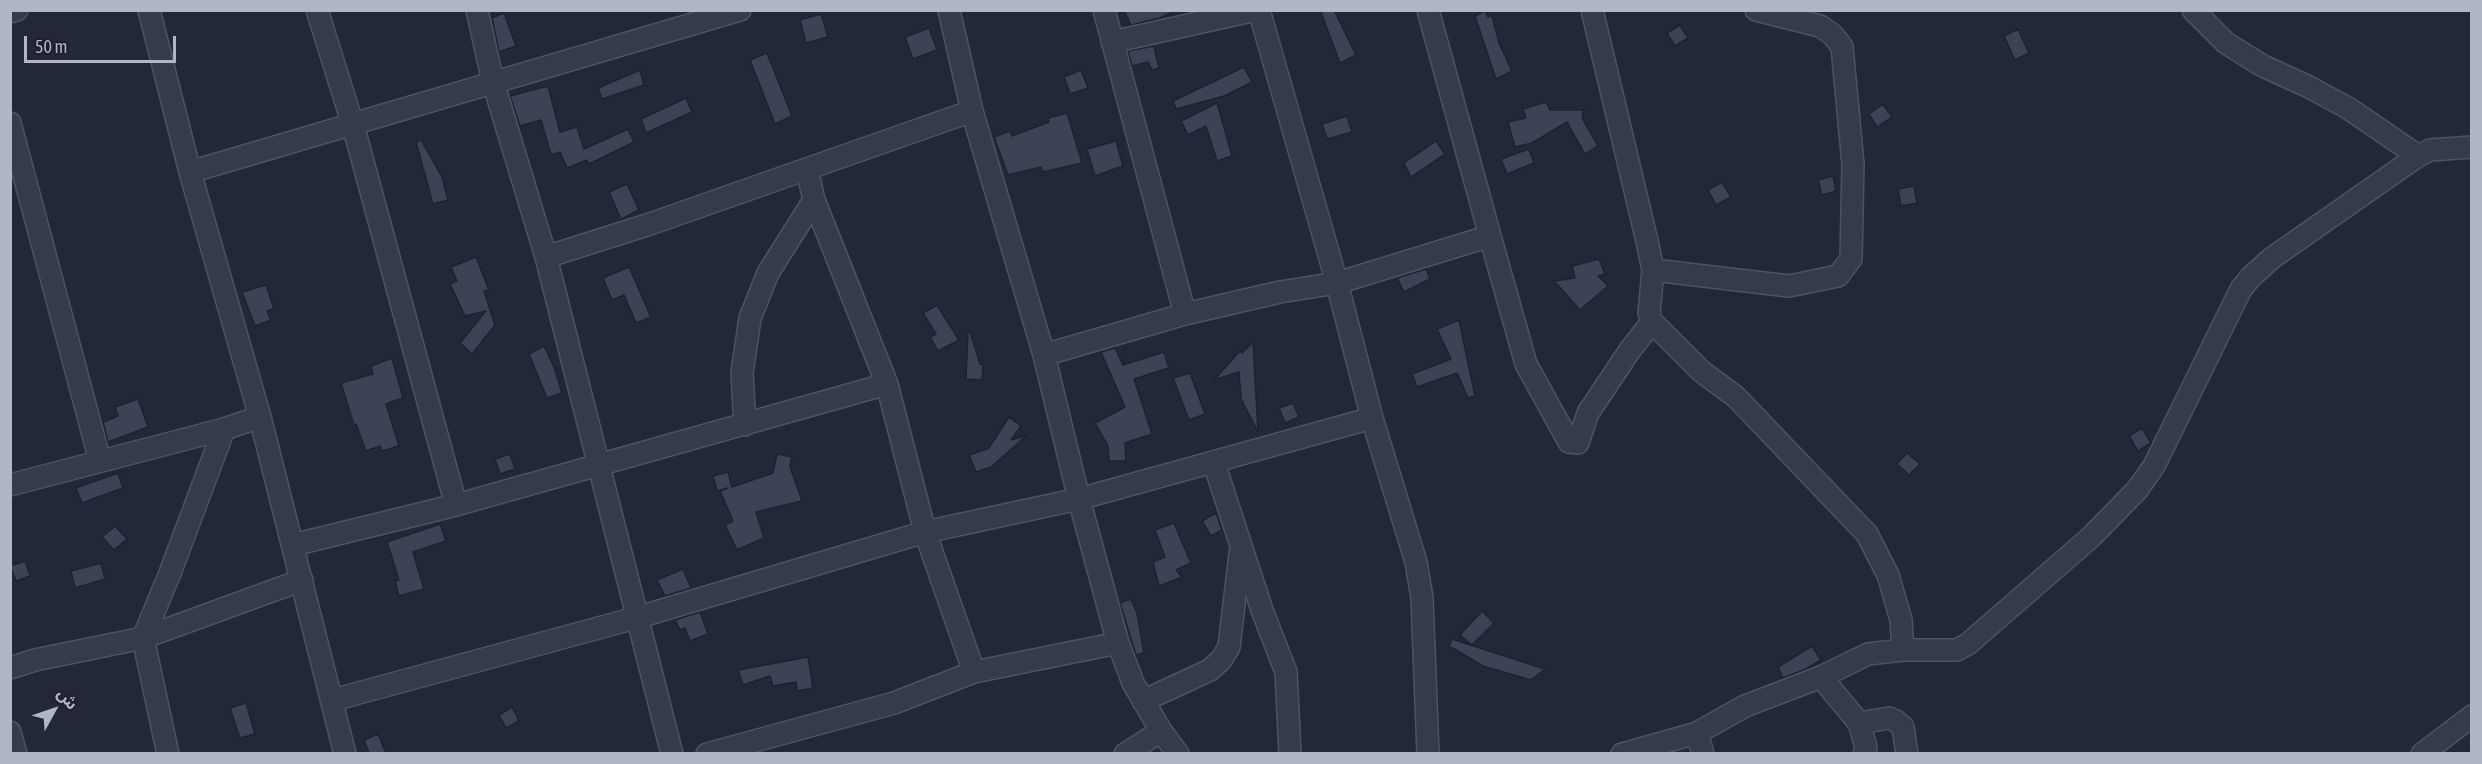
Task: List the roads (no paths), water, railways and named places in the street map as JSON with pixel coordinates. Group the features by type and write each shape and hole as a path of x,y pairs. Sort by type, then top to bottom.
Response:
{"street":[{"path":"10,12 17,10"},
{"path":"149,10 190,172 260,417 345,753"},
{"path":"317,10 353,125 456,505"},
{"path":"477,10 493,82 546,256 672,753"},
{"path":"190,172 741,10"},
{"path":"949,10 972,111 1044,355 1118,643 1133,683 1161,731 1178,753"},
{"path":"1104,10 1185,314"},
{"path":"1112,42 1257,10 1337,283 1372,418 1416,562 1420,586 1428,753"},
{"path":"1428,10 1526,364 1569,442 1578,443 1588,412 1629,350 1652,322"},
{"path":"1592,10 1653,270 1649,313 1652,322 1701,371 1736,397 1867,534 1888,575 1901,620 1903,650"},
{"path":"1653,270 1789,285 1838,276 1851,259 1853,164 1842,47 1833,34 1820,27 1756,10"},
{"path":"2193,10 2226,43 2263,66 2348,108 2418,156"},
{"path":"546,256 650,224 972,111"},
{"path":"10,123 100,461"},
{"path":"1622,753 1697,733 1744,706 1821,677 1868,654 1903,650 1957,650 1968,644 2091,537 2137,490 2154,466 2241,289 2251,276 2272,258 2418,156 2430,150 2472,147"},
{"path":"807,169 814,200 887,384 925,532 974,672"},
{"path":"745,425 742,373 750,318 768,273 814,200"},
{"path":"1044,355 1185,314 1280,292 1337,283 1490,236"},
{"path":"293,545 601,466 887,384"},
{"path":"10,485 224,429 260,417"},
{"path":"333,700 639,617 925,532 1079,498 1372,418"},
{"path":"168,753 143,638 224,429"},
{"path":"1214,463 1286,672 1290,753"},
{"path":"1143,701 1210,670 1221,660 1229,647 1241,546"},
{"path":"10,668 35,660 143,638 302,580"},
{"path":"707,753 894,703 974,672 1118,643"},
{"path":"1821,677 1859,723 1866,747 1864,753"},
{"path":"2422,753 2472,716"},
{"path":"1859,723 1890,718 1896,721 1903,727 1907,753"},
{"path":"1125,753 1161,731"},
{"path":"10,732 16,753"},
{"path":"1697,733 1703,753"}]}
